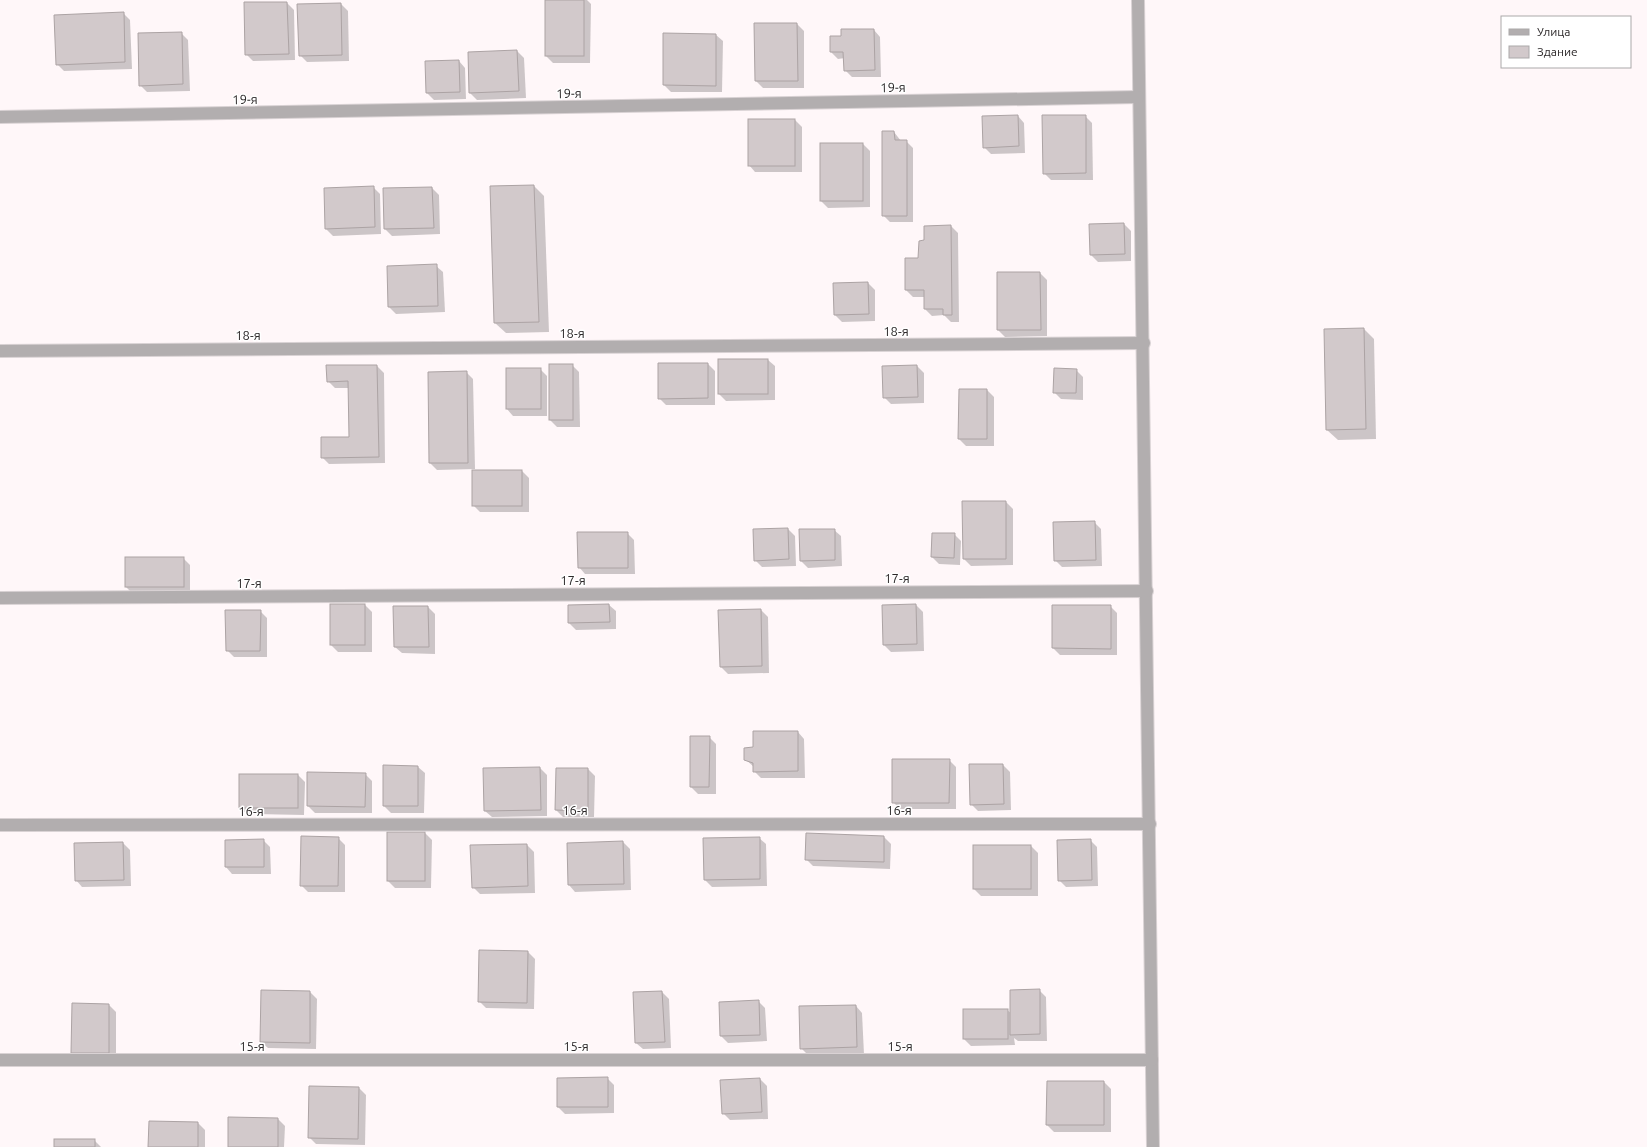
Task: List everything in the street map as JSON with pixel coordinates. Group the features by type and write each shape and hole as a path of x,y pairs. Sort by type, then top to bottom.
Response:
{"street":[{"path":"1138,0 1138,97 1144,343 1153,1147"},
{"name":"19-я","path":"0,117 1138,97"},
{"name":"18-я","path":"0,351 1144,343"},
{"name":"17-я","path":"0,598 1147,590"},
{"name":"16-я","path":"0,825 1150,824"},
{"name":"15-я","path":"0,1060 1152,1060"}],"building":[{"path":"545,0 584,0 584,56 545,56"},
{"path":"244,2 287,2 289,54 245,55"},
{"path":"341,3 342,55 299,56 297,4"},
{"path":"124,12 125,62 56,65 54,15"},
{"path":"754,23 797,23 798,81 755,81"},
{"path":"841,29 874,29 875,70 844,71 843,52 830,52 830,36 841,36"},
{"path":"182,32 183,84 139,86 138,33"},
{"path":"663,33 716,34 716,86 663,85"},
{"path":"517,50 519,91 469,93 468,52"},
{"path":"459,60 460,92 426,93 425,61"},
{"path":"1018,115 1019,146 983,148 982,116"},
{"path":"1042,115 1086,115 1086,173 1043,174"},
{"path":"748,119 795,119 795,166 748,166"},
{"path":"882,131 894,131 895,140 907,140 907,216 882,216"},
{"path":"820,143 863,143 863,201 820,201"},
{"path":"534,185 539,322 494,323 490,186"},
{"path":"374,186 375,227 325,229 324,188"},
{"path":"432,187 434,228 384,229 383,188"},
{"path":"1124,223 1125,254 1090,255 1089,224"},
{"path":"951,225 952,315 943,315 943,309 924,309 924,290 905,290 905,258 918,258 919,241 924,240 924,226"},
{"path":"437,264 438,306 388,307 387,266"},
{"path":"997,272 1040,272 1041,330 997,330"},
{"path":"868,282 869,314 834,315 833,283"},
{"path":"1364,328 1366,429 1326,430 1324,329"},
{"path":"718,359 768,359 768,394 718,394"},
{"path":"658,363 708,363 708,398 658,399"},
{"path":"549,364 573,364 573,420 549,420"},
{"path":"326,365 377,365 379,457 321,458 321,437 349,437 348,381 327,382"},
{"path":"917,365 918,397 883,398 882,366"},
{"path":"506,368 541,368 541,409 506,409"},
{"path":"1054,368 1077,369 1076,393 1053,393"},
{"path":"467,371 468,463 429,463 428,372"},
{"path":"959,389 987,389 987,439 958,439"},
{"path":"472,470 522,470 522,506 472,506"},
{"path":"962,501 1006,501 1006,559 963,559"},
{"path":"1095,521 1096,560 1054,561 1053,522"},
{"path":"788,528 789,559 754,561 753,529"},
{"path":"799,529 835,529 835,560 800,561"},
{"path":"577,532 628,532 628,568 578,568"},
{"path":"932,533 955,533 954,558 931,557"},
{"path":"125,557 184,557 184,587 125,587"},
{"path":"330,604 365,604 365,645 330,645"},
{"path":"609,604 610,622 568,623 568,605"},
{"path":"916,604 917,644 883,645 882,605"},
{"path":"1052,605 1111,605 1111,649 1052,648"},
{"path":"393,606 428,606 429,647 394,647"},
{"path":"761,609 762,666 720,667 718,610"},
{"path":"225,610 261,610 260,651 226,651"},
{"path":"753,731 798,731 798,771 753,772 753,763 744,760 744,748 753,747"},
{"path":"690,736 710,736 709,787 690,787"},
{"path":"892,759 950,759 949,803 892,803"},
{"path":"969,764 1003,764 1004,804 970,805"},
{"path":"383,765 418,766 418,806 383,806"},
{"path":"540,767 541,810 484,811 483,768"},
{"path":"556,768 588,768 588,811 555,810"},
{"path":"307,772 366,773 365,807 307,806"},
{"path":"239,774 298,774 298,808 239,808"},
{"path":"387,832 425,832 425,881 387,881"},
{"path":"806,833 884,836 884,862 805,860"},
{"path":"301,836 339,837 338,886 300,886"},
{"path":"760,837 760,879 704,880 703,838"},
{"path":"264,839 264,867 225,867 225,840"},
{"path":"1091,839 1092,880 1058,881 1057,840"},
{"path":"623,841 624,884 568,885 567,843"},
{"path":"123,842 124,880 75,881 74,843"},
{"path":"527,844 528,886 472,888 470,845"},
{"path":"973,845 1031,845 1031,889 973,889"},
{"path":"479,950 528,951 527,1003 478,1002"},
{"path":"1040,989 1040,1034 1010,1035 1010,990"},
{"path":"261,990 310,991 310,1043 260,1042"},
{"path":"662,991 665,1042 635,1043 633,992"},
{"path":"759,1000 760,1035 720,1036 719,1002"},
{"path":"72,1003 109,1004 109,1053 71,1053"},
{"path":"856,1005 857,1047 800,1049 799,1006"},
{"path":"963,1009 1008,1009 1008,1039 963,1039"},
{"path":"608,1077 608,1107 557,1107 557,1078"},
{"path":"760,1078 762,1112 722,1114 720,1080"},
{"path":"1047,1081 1104,1081 1104,1125 1046,1125"},
{"path":"309,1086 359,1087 358,1139 308,1138"},
{"path":"228,1117 278,1118 278,1147 228,1147"},
{"path":"149,1121 198,1122 198,1147 148,1147"},
{"path":"54,1139 95,1139 95,1147 54,1147"}]}
